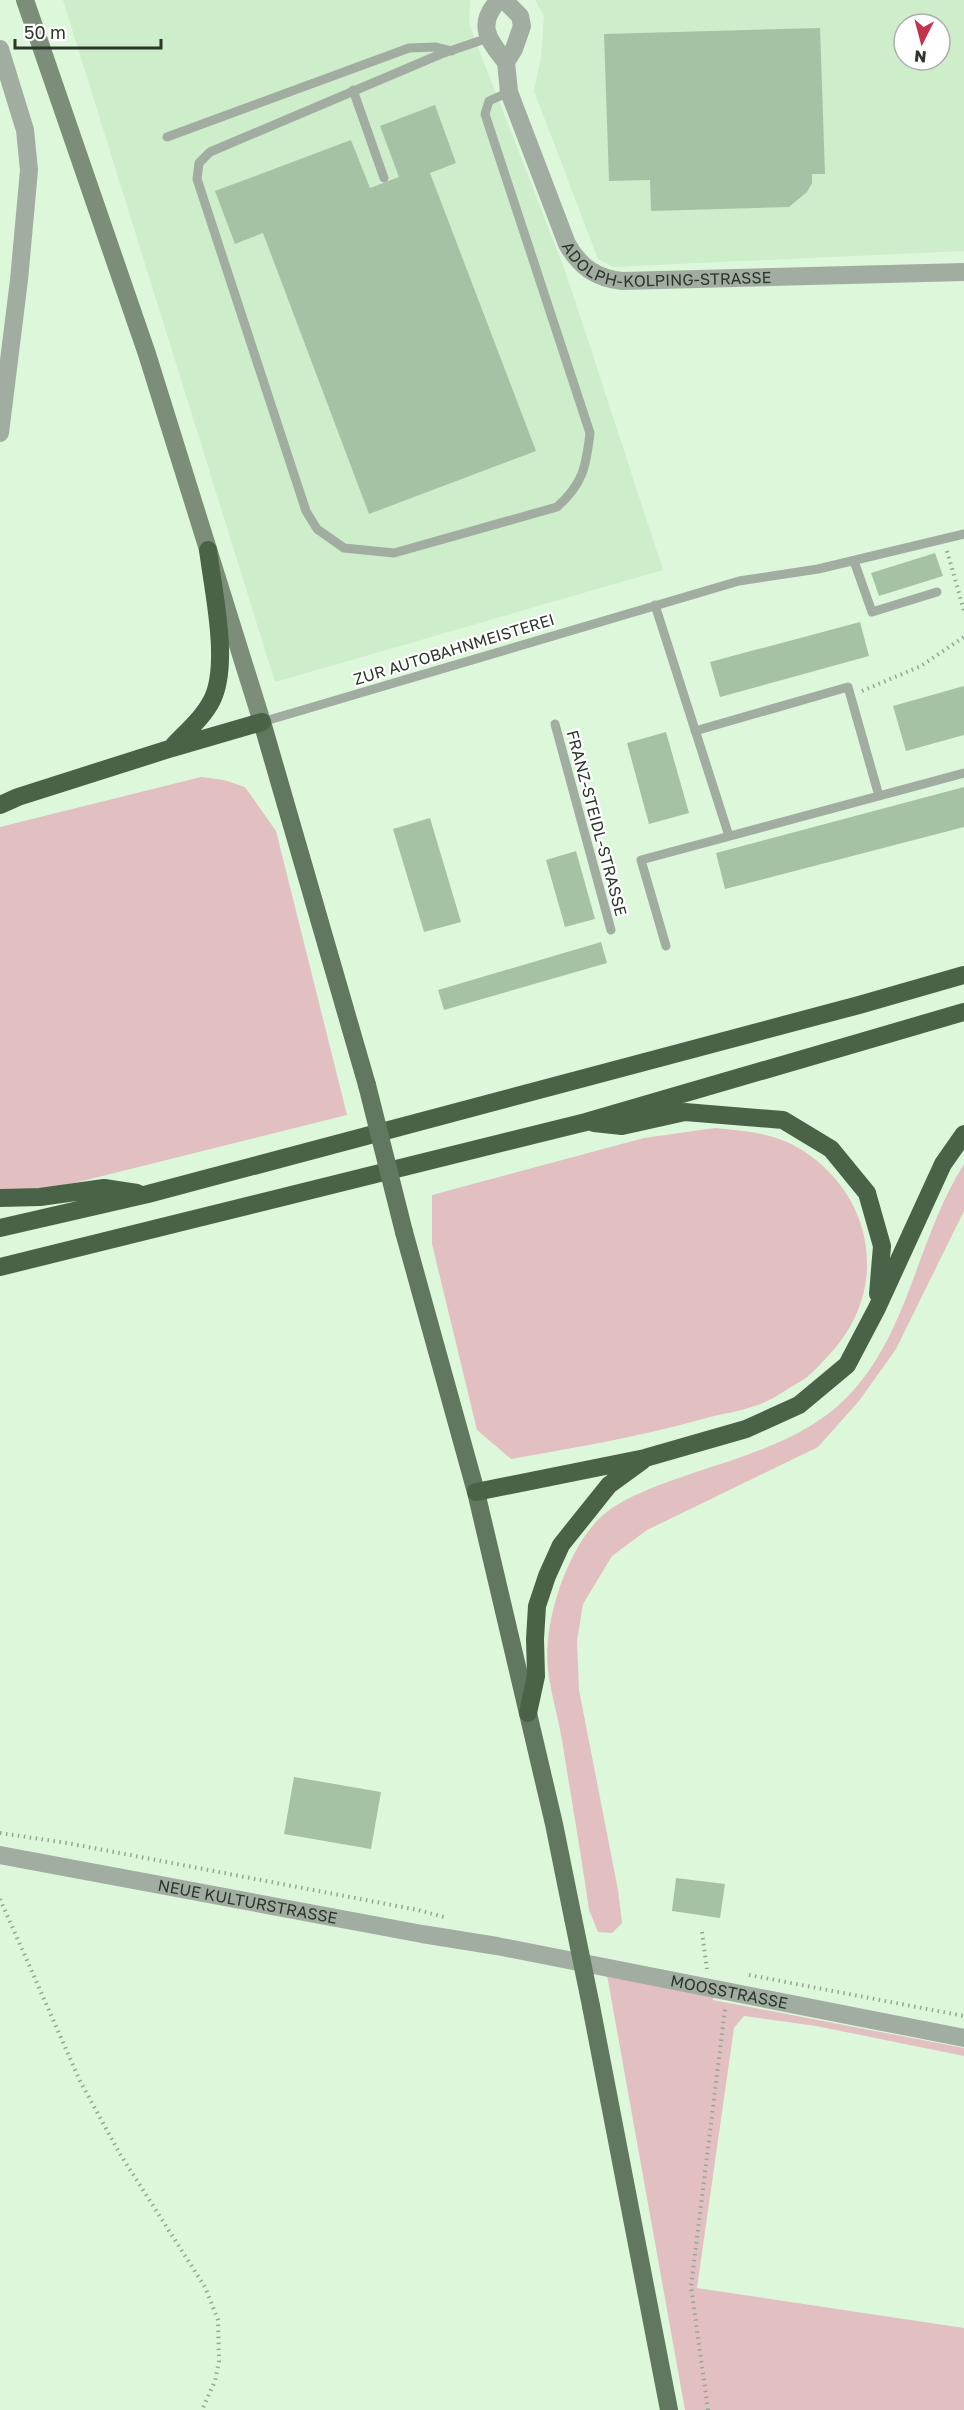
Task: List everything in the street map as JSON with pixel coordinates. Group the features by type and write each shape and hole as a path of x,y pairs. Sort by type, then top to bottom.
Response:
{"highway":[{"path":"172,748 200,717 218,687 220,650 208,550"},
{"path":"0,805 18,797 172,748 262,722"},
{"path":"0,1228 148,1194 848,1008 964,975"},
{"path":"0,1267 586,1122 964,1012"},
{"path":"586,1122 622,1126 685,1112 783,1120 831,1149 867,1193 882,1246 877,1308"},
{"path":"476,1492 645,1458 746,1429 799,1405 847,1365 877,1308 944,1164 964,1134"},
{"path":"0,1198 40,1197 104,1188 148,1194"},
{"path":"528,1713 536,1676 537,1606 561,1545 609,1485 645,1458"}],"main road":[{"path":"25,0 144,343 262,722 367,1085 404,1232 476,1492 573,1918 669,2410"}],"street":[{"path":"488,38 487,17 499,0"},
{"path":"504,0 520,16 522,26 514,49 506,62"},
{"name":"ADOLPH-KOLPING-STRASSE","path":"488,38 506,62 510,92 567,244 575,259 591,273 605,279 634,280 964,272"},
{"path":"0,49 25,130 29,170 19,280 0,433"},
{"name":"NEUE KULTURSTRASSE","path":"0,1855 497,1946"},
{"name":"MOOSSTRASSE","path":"497,1946 964,2038"}],"lane":[{"path":"488,38 354,90 210,152 200,163 197,179 306,511 317,529 344,548 394,553 557,507 573,493 586,465 590,433 485,114 489,101 510,92"},
{"path":"167,137 409,48 436,47 452,51"},
{"path":"354,90 384,178"},
{"name":"ZUR AUTOBAHNMEISTEREI","path":"262,722 739,581 818,570 964,534"},
{"path":"854,561 872,612 937,592"},
{"path":"655,605 729,836"},
{"path":"695,731 848,687 879,796"},
{"name":"FRANZ-STEIDL-STRASSE","path":"555,724 611,930"},
{"path":"666,946 640,860 964,773"}],"path":[{"path":"944,538 964,608"},
{"path":"958,591 964,590"},
{"path":"850,694 877,686 921,666 964,637"},
{"path":"0,1833 79,1845 418,1910 449,1918"},
{"path":"0,1899 80,2081 120,2154 205,2287 218,2320 219,2361 215,2381 202,2410"},
{"path":"702,1932 719,1989 692,2287 708,2410"}],"shaded area":[{"path":"63,0 470,0 469,24 566,273 663,570 275,682"},
{"path":"535,0 964,0 964,251 613,267 598,259 534,91 541,57 544,16"},
{"path":"201,777 224,780 245,787 276,831 347,1115 50,1189 0,1192 0,827"},
{"path":"715,1128 760,1134 792,1144 827,1170 846,1193 859,1219 866,1247 867,1275 861,1303 848,1331 809,1376 763,1403 636,1435 511,1459 477,1430 432,1244 432,1195 644,1138"},
{"path":"964,1164 964,1211 896,1349 859,1401 818,1447 647,1530 612,1556 583,1604 577,1641 579,1690 618,1890 622,1923 612,1933 598,1932 589,1910 562,1740 548,1670 547,1650 550,1628 562,1581 572,1559 583,1538 612,1508 658,1486 791,1437 833,1410 851,1393 871,1368 887,1340 901,1311 935,1221"},
{"path":"607,1975 714,1994 713,2000 964,2048 964,2056 816,2026 744,2016 734,2028 697,2288 964,2328 964,2410 685,2410"}],"building":[{"path":"820,28 825,174 812,174 812,183 807,192 789,207 651,211 650,180 609,181 604,34"},
{"path":"435,105 456,163 430,173 536,451 369,514 263,233 235,244 215,191 351,140 370,188 399,177 380,126"},
{"path":"935,553 943,576 879,596 871,573"},
{"path":"860,622 869,656 720,697 710,662"},
{"path":"964,686 964,735 906,751 893,706"},
{"path":"666,732 689,813 649,824 627,743"},
{"path":"964,787 964,827 725,889 716,853"},
{"path":"430,818 461,922 424,932 393,829"},
{"path":"576,851 595,919 565,927 546,860"},
{"path":"601,942 607,963 444,1010 438,990"},
{"path":"294,1777 381,1792 371,1849 284,1834"},
{"path":"676,1878 725,1884 720,1918 672,1911"}]}
